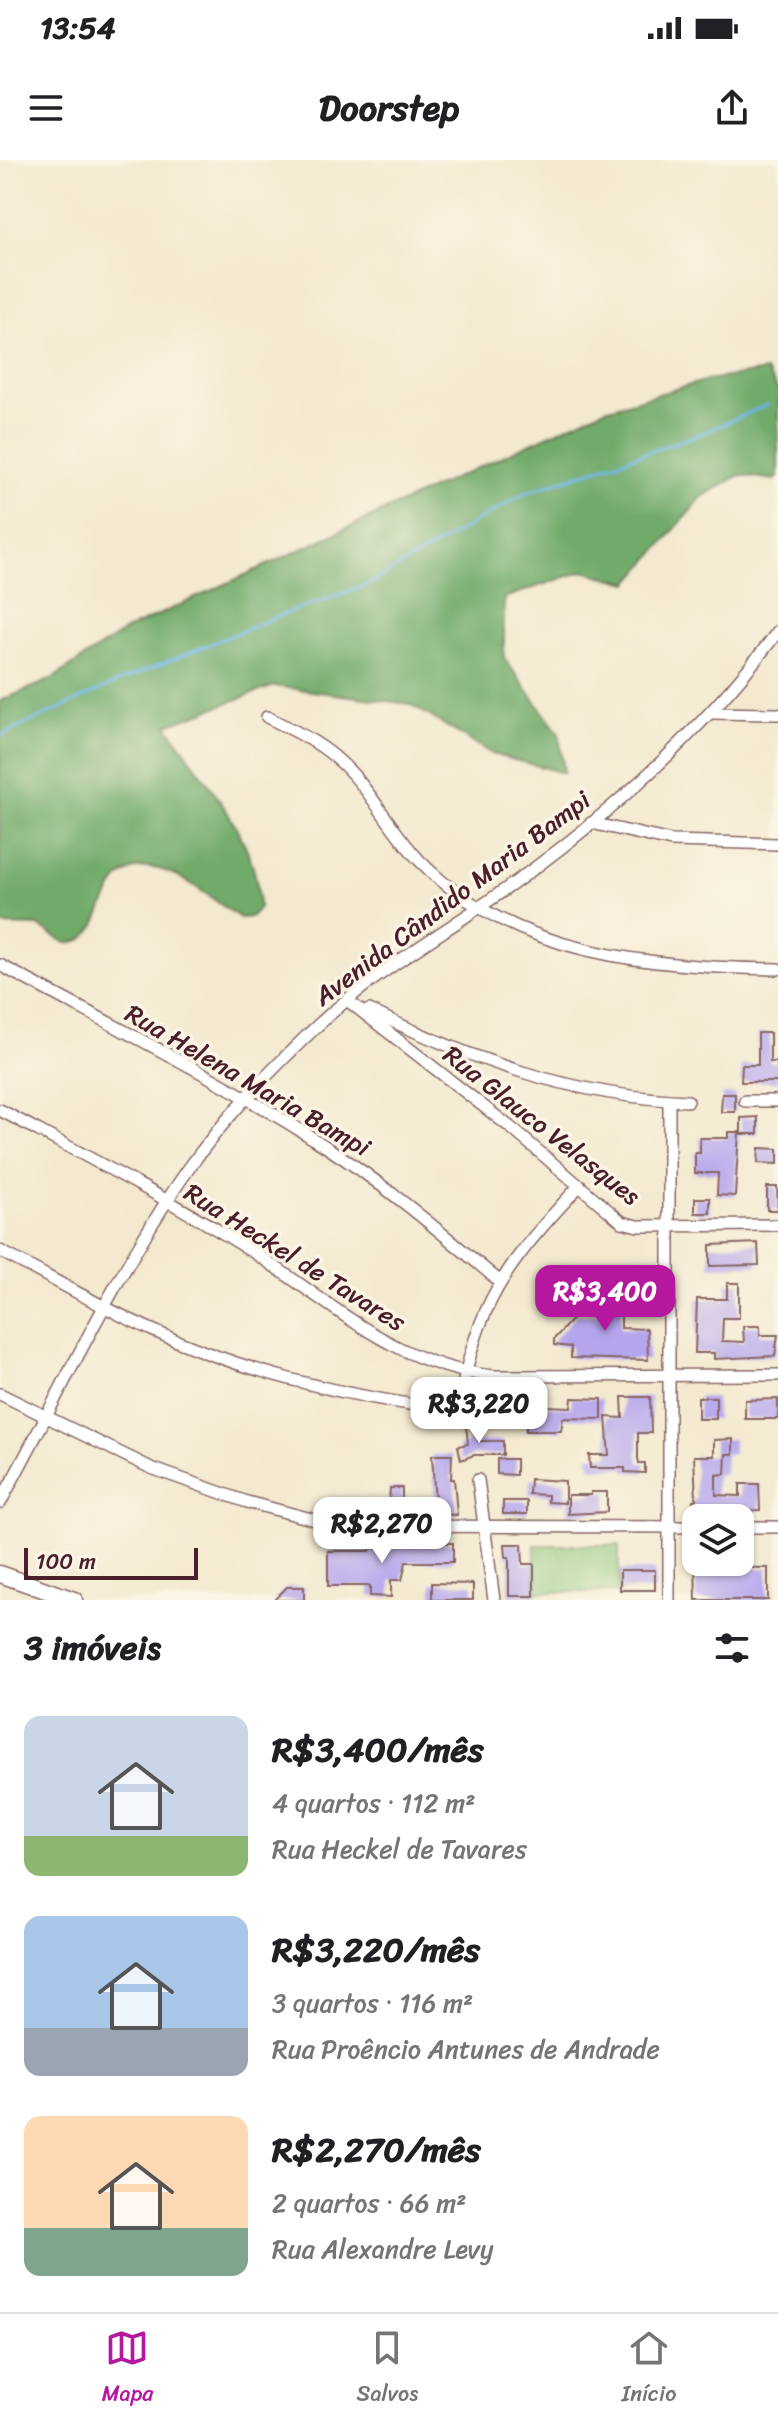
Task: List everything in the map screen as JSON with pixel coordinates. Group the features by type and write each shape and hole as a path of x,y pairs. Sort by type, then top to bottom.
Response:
{"main road":[{"path":"0,1574 74,1600"}],"street":[{"name":"Avenida Cândido Maria Bampi","path":"0,1503 167,1201 246,1098 347,1000 479,908 591,823 710,713 778,631"},
{"path":"710,713 778,714"},
{"path":"267,717 312,740 337,758 422,863 479,908 550,940 619,957 688,966 778,969"},
{"path":"591,823 671,841 778,844"},
{"name":"Rua Helena Maria Bampi","path":"0,965 246,1098 355,1167 499,1281"},
{"path":"347,1000 407,1029 516,1071 564,1084 688,1101"},
{"name":"Rua Glauco Velasques","path":"347,1000 580,1185 622,1222 638,1226 778,1225"},
{"path":"669,1100 669,1600"},
{"path":"745,1101 778,1101"},
{"name":"Rua Heckel de Tavares","path":"0,1110 167,1201 271,1263 368,1333 427,1361 465,1373 778,1375"},
{"path":"0,1251 107,1307 207,1353 323,1389 458,1411 477,1327 499,1281 580,1185"},
{"path":"0,1394 46,1419 163,1473 310,1520 355,1528 682,1527"},
{"path":"478,1480 494,1600"},
{"path":"754,1527 778,1527"}],"green space":[{"path":"766,371 778,390 778,477 775,480 740,475 702,497 629,583 583,571 504,598 504,658 559,734 564,773 492,754 410,704 274,686 167,725 227,811 250,857 257,882 259,908 250,917 240,918 187,881 153,868 124,874 109,894 92,930 80,940 66,943 38,926 0,925 0,701 50,680 128,629 605,409 708,380"},
{"path":"535,1545 619,1545 619,1592 535,1592"}],"building":[{"path":"758,1033 770,1033 770,1062 777,1062 778,1082 741,1082 742,1065 758,1065"},
{"path":"722,1094 735,1094 735,1112 721,1112"},
{"path":"758,1117 758,1134 741,1134 741,1118"},
{"path":"728,1132 739,1132 735,1196 717,1195 718,1173 695,1173 695,1153 700,1153 700,1138 728,1138"},
{"path":"759,1148 778,1149 778,1164 758,1163"},
{"path":"767,1187 777,1187 778,1210 767,1210"},
{"path":"695,1198 710,1198 710,1213 695,1213"},
{"path":"758,1243 759,1265 710,1266 710,1245"},
{"path":"612,1281 627,1281 627,1297 621,1297 621,1328 647,1329 648,1360 571,1358 571,1347 554,1345 554,1339 576,1315 607,1315"},
{"path":"727,1283 739,1283 739,1318 723,1318 722,1341 744,1342 743,1326 760,1326 760,1335 778,1335 775,1356 714,1359 714,1353 695,1353 697,1299 727,1299"},
{"path":"622,1397 650,1397 651,1433 638,1433 638,1458 639,1463 645,1463 645,1473 625,1472 625,1468 590,1468 589,1455 609,1455 606,1417 623,1418"},
{"path":"698,1397 716,1397 716,1419 698,1419"},
{"path":"572,1398 602,1399 602,1419 563,1418 561,1431 526,1431 526,1421 505,1419 505,1407 527,1409 527,1400 544,1400 544,1406 571,1407"},
{"path":"778,1399 778,1419 745,1419 745,1400"},
{"path":"476,1424 478,1441 503,1441 503,1455 474,1455 461,1460 458,1446 468,1444 466,1425"},
{"path":"733,1439 733,1454 726,1454 725,1474 716,1475 716,1495 740,1496 740,1484 759,1484 760,1510 754,1510 754,1504 693,1504 696,1500 694,1456 714,1456 714,1440"},
{"path":"432,1455 452,1455 451,1479 454,1479 457,1515 375,1511 375,1502 389,1502 390,1488 402,1488 402,1500 435,1503"},
{"path":"497,1459 516,1459 516,1475 497,1474"},
{"path":"530,1479 565,1481 565,1503 548,1502 548,1495 529,1494"},
{"path":"591,1492 607,1492 607,1512 568,1514 568,1495 591,1495"},
{"path":"503,1501 527,1501 527,1514 503,1514"},
{"path":"392,1543 453,1543 453,1562 406,1562 402,1580 391,1580 391,1597 370,1596 370,1586 328,1586 328,1551 370,1551 370,1548 392,1548"},
{"path":"505,1544 522,1544 523,1564 534,1564 534,1596 509,1596 509,1557 506,1557"},
{"path":"754,1568 768,1568 768,1600 696,1600 695,1576 754,1576"},
{"path":"620,1570 655,1570 655,1590 620,1590"},
{"path":"432,1583 473,1584 473,1600 432,1600"},
{"path":"287,1587 304,1587 304,1600 274,1600"}],"waterway":[{"path":"0,736 120,681 279,616 369,584 525,493 698,435 767,405"}]}
